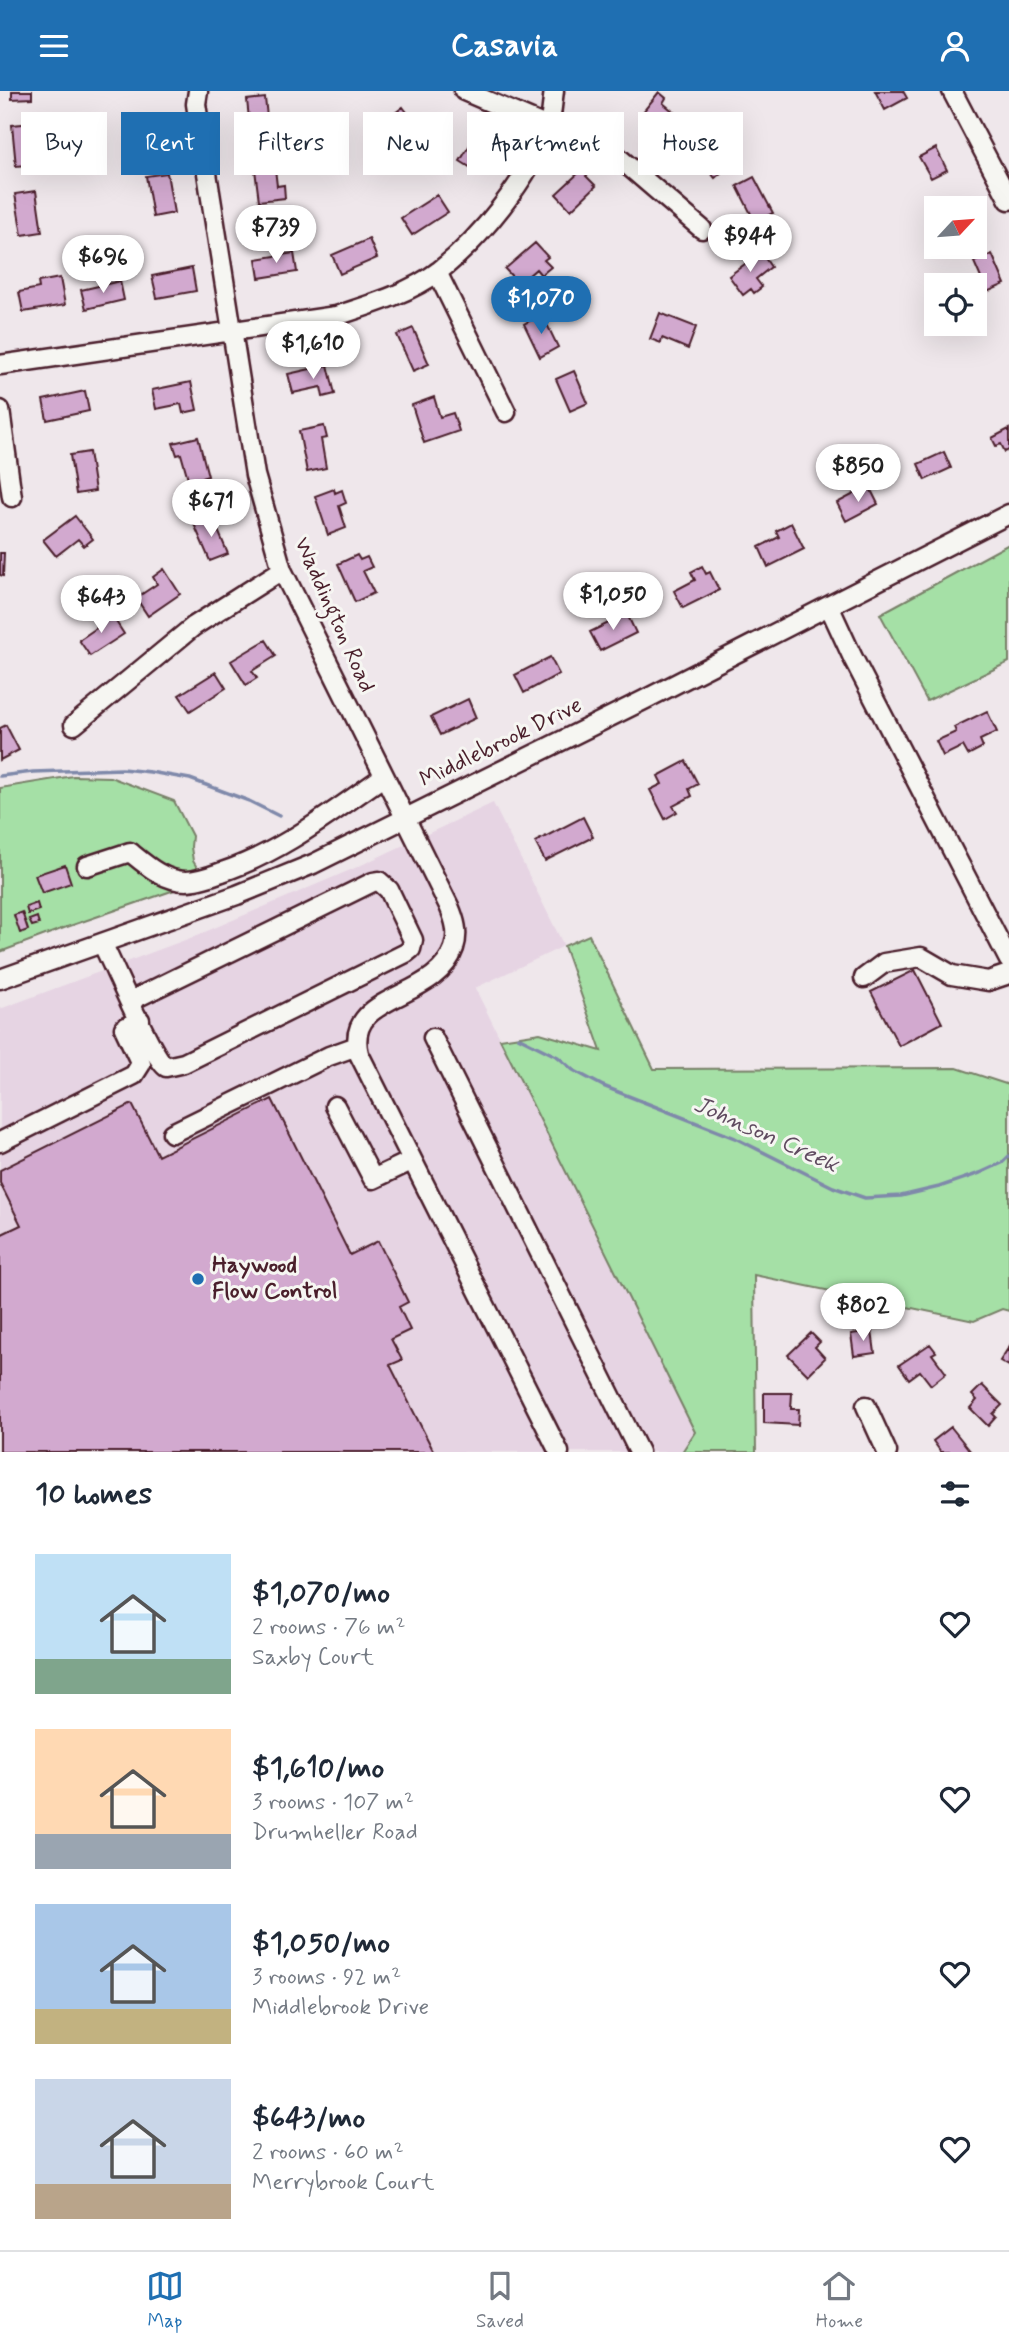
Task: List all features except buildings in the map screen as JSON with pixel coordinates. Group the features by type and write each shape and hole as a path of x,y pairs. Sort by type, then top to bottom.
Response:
{"street":[{"name":"Waddington Road","path":"198,91 196,104 255,475 282,570 453,916 457,934 449,960 434,978 374,1009 365,1017 357,1033 357,1046"},
{"path":"464,91 513,112"},
{"path":"550,112 554,91"},
{"path":"952,91 1009,200"},
{"path":"624,162 702,229"},
{"path":"0,365 336,316 386,299 437,272 480,234 523,175"},
{"path":"437,272 506,412"},
{"path":"0,410 12,497"},
{"name":"Middlebrook Drive","path":"0,979 281,878 1009,514"},
{"path":"74,725 194,626 282,570"},
{"path":"829,606 859,670 1009,960"},
{"path":"88,866 130,852 154,871 169,878 185,881 212,876 248,863 292,839 383,777"},
{"path":"102,943 130,1001 161,1063 166,1067 174,1066 407,954 413,940 389,890 379,881 373,882 130,1001"},
{"path":"864,978 884,963 921,957 952,975 988,981 1009,974"},
{"path":"0,1142 134,1075 141,1064 124,1028 140,1020"},
{"path":"433,1038 639,1452"},
{"path":"172,1133 329,1056 357,1046 364,1066 411,1161 559,1452"},
{"path":"335,1106 373,1179 411,1161"},
{"path":"866,1406 887,1452"}],"shaded area":[{"path":"493,803 564,946 475,988 696,1432 682,1452 0,1452 0,1009 193,937 355,868"}],"green space":[{"path":"1009,544 1009,662 927,701 880,614"},
{"path":"73,776 110,777 174,801 192,836 193,861 201,874 186,886 0,952 0,788"},
{"path":"589,935 654,1069 957,1068 1009,1085 1009,1311 1002,1309 974,1321 754,1275 756,1452 682,1452 695,1432 500,1039 540,1033 601,1051 564,946"}],"waterway":[{"name":"Johnson Creek","path":"0,776 33,772 122,769 150,772 190,779 249,801 279,816"},
{"name":"Johnson Creek","path":"518,1037 558,1057 573,1070 603,1086 735,1138 833,1187 865,1198 901,1196 939,1187 980,1173 1002,1163 1009,1156"}],"place":[{"name":"Haywood Flow Control","path":"198,1279"}]}
